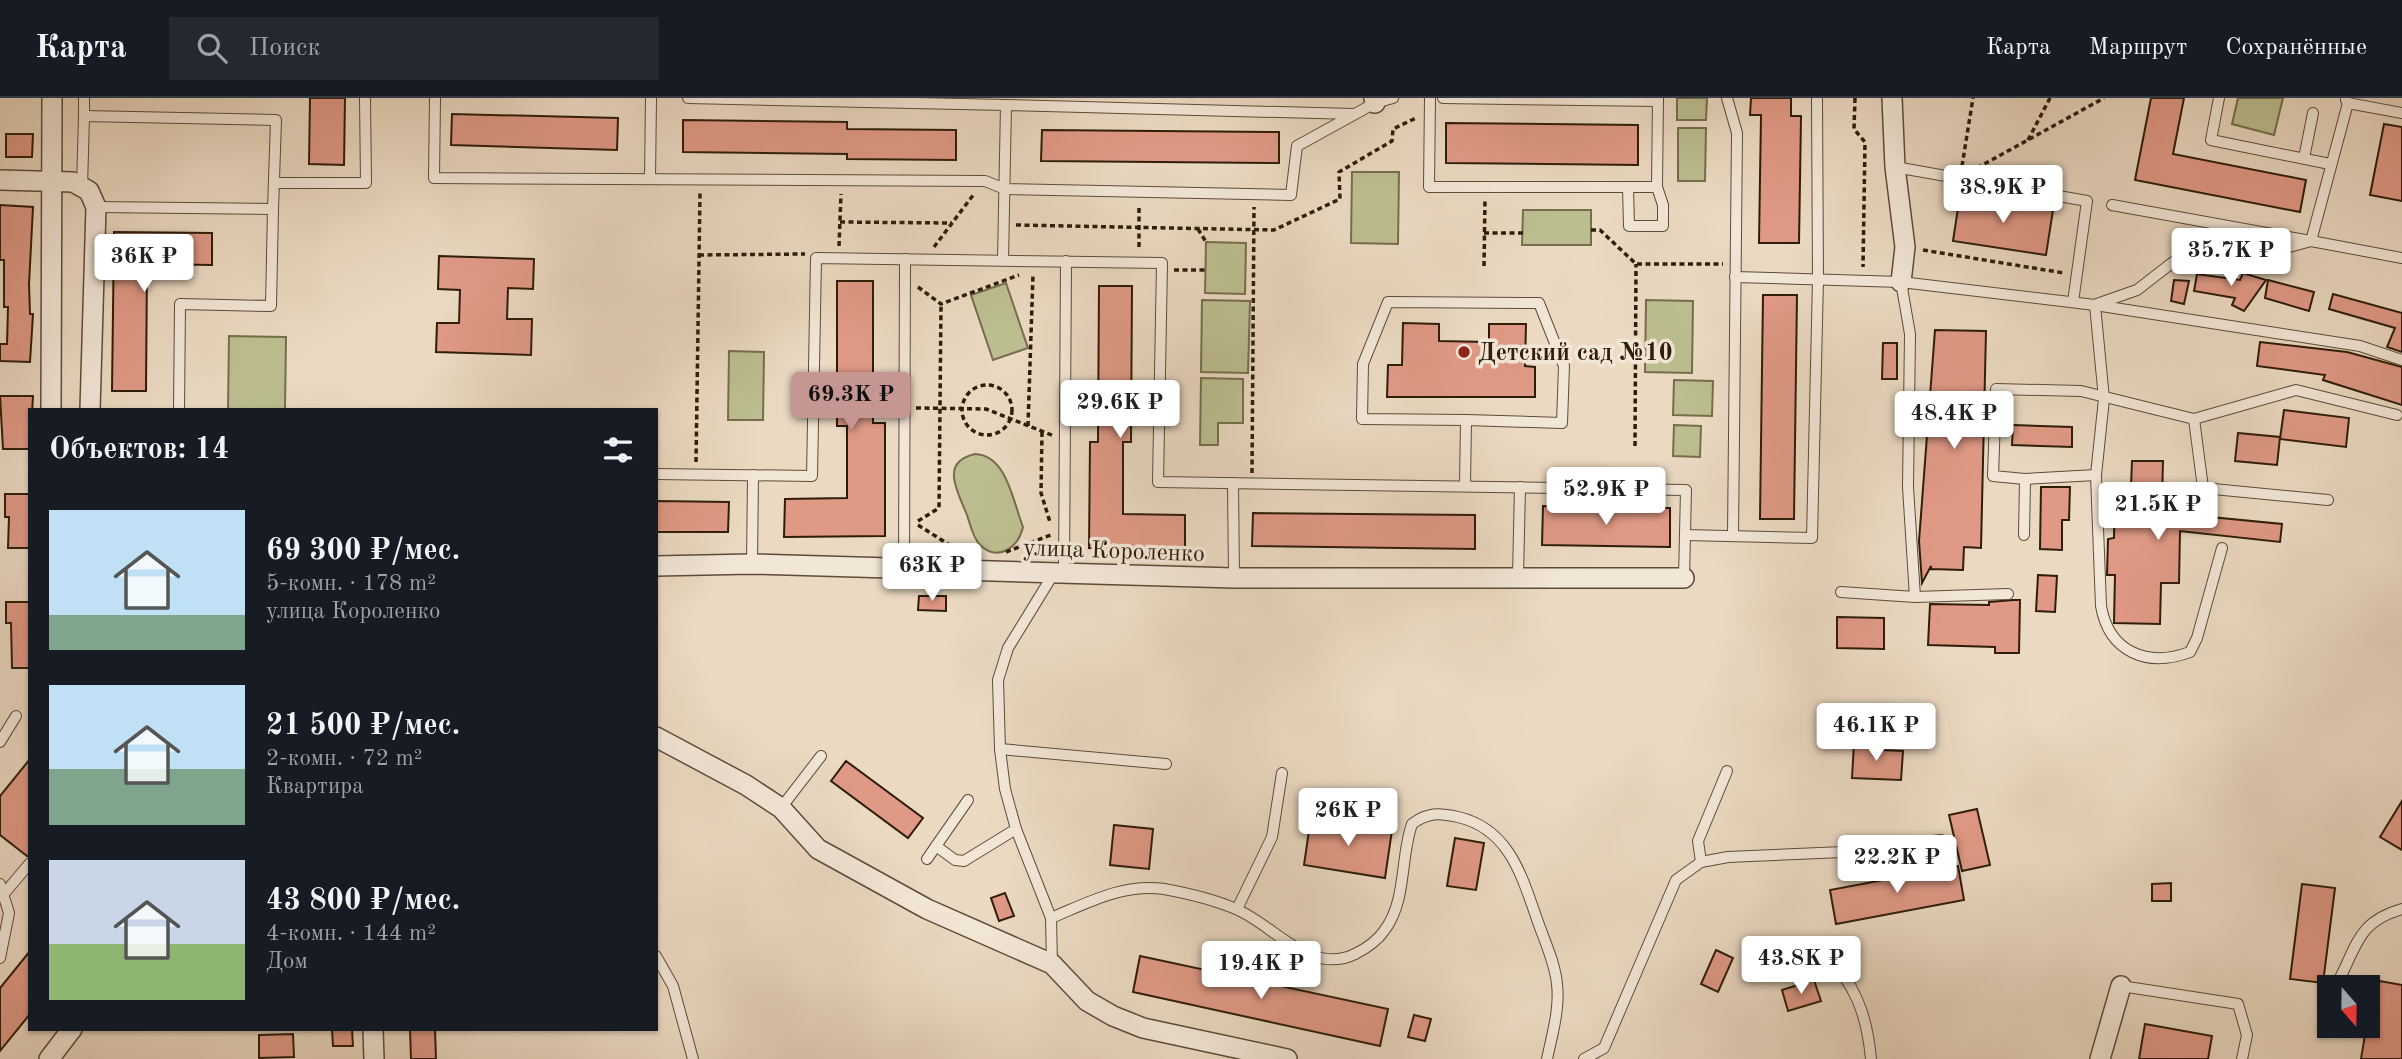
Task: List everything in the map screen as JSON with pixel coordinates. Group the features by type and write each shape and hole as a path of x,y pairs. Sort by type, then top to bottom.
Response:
{"street":[{"path":"51,408 52,98"},
{"path":"1892,98 1895,167 1905,247 1901,282"},
{"path":"0,180 73,182 89,191 96,207 90,408"},
{"name":"улица Короленко","path":"658,566 752,564 1234,578 1685,578"},
{"path":"658,738 746,785 781,808 818,849 927,909 1052,964 1087,1002 1113,1016 1143,1028 1287,1059"},
{"path":"2100,1059 2121,986"},
{"path":"49,1059 70,1031"},
{"path":"373,1031 374,1059"}],"lane":[{"path":"82,187 85,98"},
{"path":"274,183 366,183 365,98"},
{"path":"435,98 434,178 985,181 1005,190 1254,195 1291,195 1297,146 1381,100"},
{"path":"650,179 651,98"},
{"path":"688,98 1355,114"},
{"path":"1430,98 1429,187 1657,187"},
{"path":"1443,98 1658,99 1657,187 1663,205 1663,226 1629,226 1628,187"},
{"path":"1727,98 1737,133 1733,536"},
{"path":"1685,536 1812,538 1818,279 1816,98"},
{"path":"2219,98 2211,140 2330,164"},
{"path":"2311,241 2346,101 2402,113"},
{"path":"1003,260 1006,105"},
{"path":"2304,158 2313,113"},
{"path":"85,116 276,120 271,306 180,304 179,408"},
{"path":"1895,167 2087,201 2073,302"},
{"path":"2112,205 2402,258"},
{"path":"96,207 273,209"},
{"path":"2095,304 2137,290 2178,259 2253,257 2311,241"},
{"path":"658,474 812,476 816,258 1162,263 1158,482 1686,489 1685,578"},
{"path":"904,569 905,259"},
{"path":"1052,964 1051,918 1016,829 1005,789 1000,749 998,680 1008,648 1059,572 1066,261"},
{"path":"1735,277 1863,279 2095,304 2360,346 2402,360"},
{"path":"1901,282 1910,334 1908,487 1915,597"},
{"path":"1388,302 1539,303 1564,366 1562,422 1466,420 1362,419 1363,364 1388,302"},
{"path":"2095,304 2104,399 2096,475 2101,606 2104,627 2116,643 2145,657 2175,657 2190,652 2197,638 2222,548"},
{"path":"2096,475 2025,479 1993,476 1996,389 2081,391 2104,399 2194,419 2297,390 2397,415"},
{"path":"2194,419 2203,488 2328,500"},
{"path":"1465,486 1466,420"},
{"path":"752,564 753,475"},
{"path":"2024,535 2025,479"},
{"name":"улица Короленко","path":"1233,483 1234,578"},
{"path":"1518,576 1520,487"},
{"path":"1841,592 1915,597 2008,594"},
{"path":"0,742 16,716"},
{"path":"1000,749 1166,764"},
{"path":"781,808 821,756"},
{"path":"1701,862 1698,841 1727,771"},
{"path":"1237,909 1272,837 1282,773"},
{"path":"927,859 968,800"},
{"path":"1051,918 1114,892 1162,889 1237,909 1293,946 1323,960 1346,958 1365,949 1384,932 1396,909 1412,824 1423,816 1438,812 1475,821 1503,843 1518,864 1552,960 1557,1005 1547,1059"},
{"path":"936,846 955,860 964,861 1016,829"},
{"path":"1584,1059 1605,1054 1676,880 1701,862 1843,852 1941,840"},
{"path":"0,958 4,953 9,913 2,889 28,865"},
{"path":"2342,975 2363,933 2379,916 2402,909"},
{"path":"1824,952 1844,972 1858,999 1871,1059"},
{"path":"658,960 673,986 693,1059"},
{"path":"2121,986 2238,1004 2247,1035 2242,1059"}],"path":[{"path":"1855,98 1854,129 1865,142 1863,279"},
{"path":"1959,178 1973,98"},
{"path":"2027,140 2050,98"},
{"path":"1959,178 2104,98"},
{"path":"696,474 700,180"},
{"path":"839,258 842,181"},
{"path":"924,259 985,181"},
{"path":"1484,266 1485,187"},
{"path":"1139,192 1139,247"},
{"path":"1252,483 1254,195"},
{"path":"840,222 952,223"},
{"path":"1198,228 1206,242"},
{"path":"1591,230 1600,230 1636,264 1735,264"},
{"path":"1484,233 1522,233"},
{"path":"1905,247 2077,275"},
{"path":"699,255 805,254 816,258"},
{"path":"1635,446 1636,264"},
{"path":"941,304 1033,270 1028,426"},
{"path":"1161,270 1205,270"},
{"path":"916,286 941,304"},
{"path":"941,304 939,508 915,523 967,557"},
{"path":"992,385 1009,398 1010,419 997,433 977,433 969,428 962,409 972,390 992,385"},
{"path":"904,408 986,409 1064,440"},
{"path":"1003,554 1054,534 1041,493 1042,432"}],"green space":[{"path":"1677,98 1707,98 1706,120 1677,120"},
{"path":"2238,98 2283,98 2274,135 2232,124"},
{"path":"1678,128 1706,128 1705,181 1678,181"},
{"path":"1352,172 1399,172 1398,244 1351,243"},
{"path":"1523,210 1591,210 1591,245 1522,245"},
{"path":"1206,242 1246,243 1245,294 1205,293"},
{"path":"1006,283 1028,348 993,360 971,295"},
{"path":"1202,300 1250,301 1248,373 1201,372"},
{"path":"1646,300 1693,301 1692,373 1645,372"},
{"path":"229,336 286,337 285,408 228,408"},
{"path":"729,351 764,352 763,420 728,420"},
{"path":"1201,378 1243,379 1243,423 1218,423 1218,445 1200,445"},
{"path":"1674,380 1713,381 1712,416 1673,415"},
{"path":"1674,425 1701,426 1700,457 1673,456"},
{"path":"975,454 986,456 1002,471 1023,527 1017,541 1000,552 987,550 980,545 956,488 954,471 957,464"}],"building":[{"path":"310,98 345,98 344,165 309,164"},
{"path":"1751,98 1791,98 1791,116 1801,116 1799,243 1759,243 1761,115 1750,115"},
{"path":"2151,98 2184,98 2173,154 2306,180 2300,212 2135,180"},
{"path":"452,114 618,118 617,150 451,145"},
{"path":"683,120 847,122 847,129 956,130 956,160 847,159 847,154 683,152"},
{"path":"1446,123 1638,125 1638,165 1446,163"},
{"path":"2384,124 2402,127 2402,201 2370,195"},
{"path":"1042,130 1279,132 1279,163 1041,161"},
{"path":"6,134 33,134 32,157 6,157"},
{"path":"1960,195 2053,210 2046,255 1953,241"},
{"path":"0,205 33,207 29,284 30,314 33,314 30,362 0,361 0,344 7,344 8,307 4,307 4,260 0,260"},
{"path":"114,232 212,233 212,265 147,264 146,391 112,391"},
{"path":"439,256 534,259 533,289 508,288 507,319 532,319 531,355 436,352 437,323 459,323 460,290 438,289"},
{"path":"2243,273 2266,280 2244,311 2232,305 2235,298 2194,291 2197,274 2240,280"},
{"path":"2174,280 2189,281 2184,304 2171,301"},
{"path":"2268,280 2314,292 2309,311 2265,298"},
{"path":"837,281 873,281 873,423 885,423 885,536 784,537 785,499 847,498 847,426 837,426"},
{"path":"1099,286 1132,286 1131,442 1123,442 1123,514 1185,515 1185,549 1089,548 1090,442 1098,442"},
{"path":"2333,294 2402,313 2402,352 2387,347 2395,328 2329,309"},
{"path":"1763,295 1797,295 1794,519 1760,519"},
{"path":"1403,323 1439,324 1439,341 1489,342 1489,324 1526,324 1525,366 1535,367 1535,397 1387,397 1388,365 1402,365"},
{"path":"1935,330 1986,331 1981,548 1964,547 1963,570 1931,569 1931,566 1922,583 1919,541"},
{"path":"2260,342 2347,352 2402,367 2402,405 2323,380 2325,375 2257,366"},
{"path":"1883,343 1897,343 1897,379 1882,379"},
{"path":"0,396 33,396 32,408 28,408 28,449 3,449"},
{"path":"2284,410 2349,418 2346,447 2280,439"},
{"path":"2013,425 2072,427 2072,447 2012,445"},
{"path":"2238,433 2280,437 2277,465 2235,461"},
{"path":"2132,461 2163,461 2162,501 2180,501 2180,514 2282,524 2280,542 2180,531 2179,583 2161,583 2160,624 2114,623 2115,575 2107,575 2108,539 2114,538 2115,486 2131,486"},
{"path":"2041,487 2070,487 2069,520 2062,520 2062,550 2040,549"},
{"path":"5,494 28,494 28,548 8,548 9,517 5,517"},
{"path":"658,501 729,502 728,532 658,532"},
{"path":"1543,506 1670,508 1670,547 1542,545"},
{"path":"1253,513 1475,515 1475,549 1252,546"},
{"path":"2038,575 2057,576 2055,612 2036,611"},
{"path":"919,596 946,596 946,611 918,610"},
{"path":"2020,600 2019,653 1995,653 1995,647 1928,645 1930,604 1989,605 1989,602"},
{"path":"6,602 28,602 28,668 12,668 11,623 6,623"},
{"path":"1837,617 1884,618 1884,649 1837,648"},
{"path":"1854,743 1882,744 1882,750 1903,751 1901,780 1852,778"},
{"path":"28,761 28,856 0,835 0,796"},
{"path":"846,761 923,818 908,838 831,781"},
{"path":"2402,801 2402,850 2380,837"},
{"path":"1977,809 1990,865 1962,871 1949,815"},
{"path":"1311,817 1392,830 1385,878 1304,865"},
{"path":"1114,825 1153,829 1149,869 1110,865"},
{"path":"1455,838 1484,843 1476,890 1447,886"},
{"path":"1958,866 1964,900 1836,924 1830,890"},
{"path":"2171,883 2171,901 2152,901 2152,884"},
{"path":"2302,884 2335,888 2324,975 2317,975 2317,982 2290,979"},
{"path":"1005,893 1014,916 999,921 991,898"},
{"path":"1716,950 1733,958 1718,992 1701,984"},
{"path":"28,953 28,1016 0,1051 0,988"},
{"path":"1140,956 1388,1009 1380,1046 1133,992"},
{"path":"1814,980 1821,1001 1788,1011 1782,990"},
{"path":"2380,981 2402,985 2402,1059 2361,1059 2364,1038 2380,1038"},
{"path":"1414,1015 1431,1019 1425,1041 1408,1037"},
{"path":"2145,1024 2212,1036 2208,1059 2139,1059"},
{"path":"332,1031 352,1031 353,1046 333,1046"},
{"path":"410,1031 435,1031 436,1059 411,1059"},
{"path":"293,1034 294,1057 259,1058 259,1035"}],"place":[{"name":"Детский сад №10","path":"1464,352"}]}
